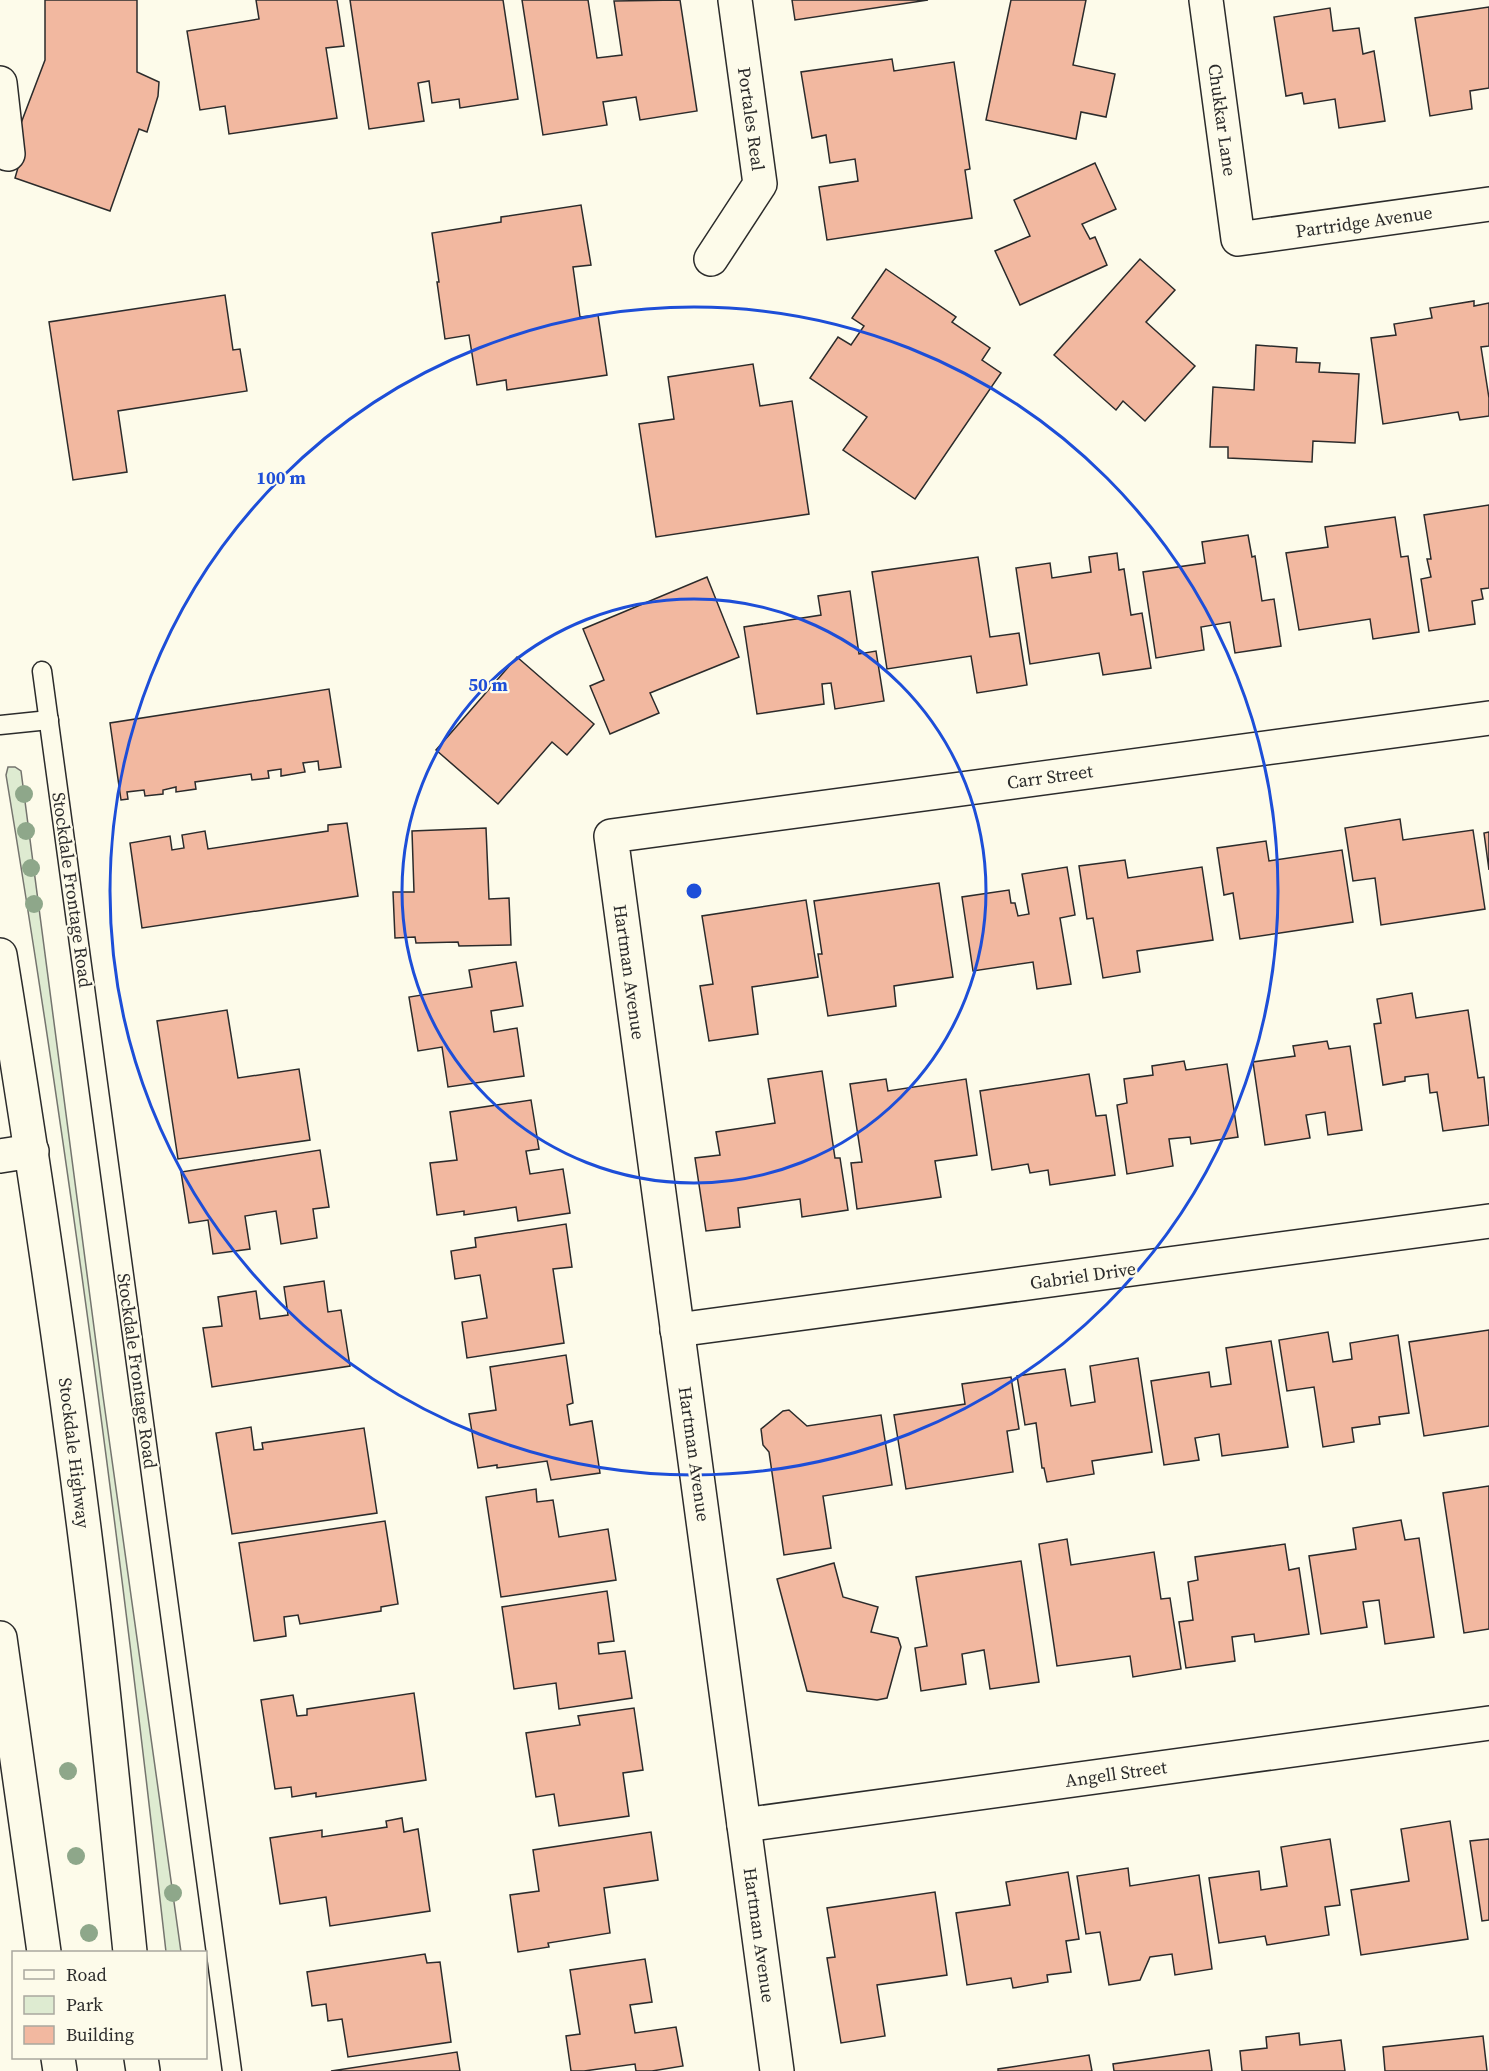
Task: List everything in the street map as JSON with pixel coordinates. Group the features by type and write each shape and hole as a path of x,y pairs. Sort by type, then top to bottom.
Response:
{"street":[{"name":"Portales Real","path":"711,259 760,184 735,0"},
{"name":"Chukkar Lane","path":"1206,0 1238,239"},
{"path":"0,83 8,154"},
{"name":"Partridge Avenue","path":"1238,239 1489,204"},
{"name":"Carr Street","path":"611,836 1489,718"},
{"name":"Hartman Avenue","path":"611,836 777,2071"},
{"name":"Stockdale Highway","path":"0,955 8,1058 32,1151 66,1388 93,1601 130,1951"},
{"path":"0,1156 32,1151"},
{"name":"Gabriel Drive","path":"677,1330 1489,1221"},
{"path":"0,1638 44,1951"},
{"name":"Angell Street","path":"744,1825 1489,1723"}],"lane":[{"name":"Stockdale Frontage Road","path":"42,671 207,1951"},
{"path":"0,725 49,720"},
{"name":"Stockdale Frontage Road","path":"207,1951 214,2006 232,2071"}],"green space":[{"path":"8,767 15,767 21,771 103,1396 181,1951 166,1951 132,1657 94,1363 30,922 6,775"}],"building":[{"path":"45,0 137,0 137,72 159,82 158,96 147,132 139,129 110,211 15,178 24,147 15,143 15,139 45,60"},
{"path":"256,0 337,0 344,46 326,48 337,118 229,134 225,106 200,110 187,31 259,19"},
{"path":"350,0 503,0 518,99 460,108 459,99 432,103 429,81 418,83 424,121 369,129"},
{"path":"522,0 588,0 597,58 622,55 614,1 680,0 697,111 640,120 636,97 603,102 607,125 543,135"},
{"path":"792,0 928,0 795,20"},
{"path":"1011,0 1086,0 1073,65 1115,74 1106,117 1081,112 1076,139 986,120"},
{"path":"1489,7 1489,88 1470,91 1472,109 1430,116 1415,18"},
{"path":"1330,8 1333,31 1359,28 1363,54 1374,51 1385,121 1339,128 1335,99 1304,104 1302,93 1286,96 1274,17"},
{"path":"892,59 894,71 954,62 970,169 965,170 972,218 827,240 819,187 858,181 855,159 830,163 826,135 812,138 801,72"},
{"path":"1095,163 1116,209 1082,224 1090,239 1095,237 1107,265 1020,305 995,251 1030,236 1014,200"},
{"path":"581,205 591,265 573,267 580,317 598,315 607,375 507,390 506,380 477,385 469,335 445,339 432,233 501,222 501,217"},
{"path":"1140,259 1175,290 1146,322 1195,366 1145,421 1123,401 1116,410 1054,355"},
{"path":"886,269 956,317 952,322 990,348 982,360 1001,373 915,499 843,450 867,417 810,378 838,337 851,345 864,326 852,318"},
{"path":"225,295 233,350 240,349 247,391 118,411 127,472 73,480 49,322"},
{"path":"1474,301 1474,306 1489,303 1489,346 1481,347 1489,398 1489,416 1460,420 1458,412 1383,424 1371,338 1396,335 1394,324 1432,318 1430,308"},
{"path":"1256,345 1297,348 1296,362 1320,363 1319,372 1359,374 1355,443 1313,441 1312,462 1228,458 1228,447 1210,447 1213,387 1254,390"},
{"path":"753,364 760,406 792,401 809,514 656,537 639,424 674,419 668,377"},
{"path":"1489,505 1489,588 1481,589 1483,599 1472,601 1475,624 1429,631 1421,579 1431,577 1427,559 1431,559 1424,515"},
{"path":"1395,517 1401,557 1408,556 1419,632 1373,639 1370,619 1299,630 1286,553 1328,547 1325,527"},
{"path":"1248,535 1252,557 1255,556 1262,601 1274,599 1281,646 1235,653 1230,622 1201,627 1204,650 1156,658 1143,572 1205,563 1202,542"},
{"path":"1117,553 1119,570 1124,569 1131,615 1142,613 1151,668 1103,675 1099,653 1030,664 1016,568 1050,563 1052,578 1091,572 1089,557"},
{"path":"978,557 990,637 1019,633 1027,685 977,693 971,656 887,669 872,572"},
{"path":"707,577 739,657 650,693 659,713 610,734 590,686 604,680 583,629"},
{"path":"850,591 859,654 876,651 884,701 835,709 831,683 822,684 824,704 757,714 744,627 821,615 818,596"},
{"path":"517,657 594,724 567,755 552,742 498,804 436,750"},
{"path":"329,689 341,767 319,770 318,761 303,763 305,772 281,776 281,769 268,771 269,778 252,780 251,774 195,782 196,789 176,792 176,787 163,790 163,794 145,796 144,790 127,792 128,799 121,800 110,723"},
{"path":"1400,819 1403,840 1473,830 1485,909 1381,925 1375,878 1353,881 1345,828"},
{"path":"347,823 358,896 142,928 130,843 170,836 172,850 184,848 182,835 205,831 208,849 328,831 328,825"},
{"path":"486,828 489,899 509,898 511,945 459,946 458,942 416,943 415,937 395,938 393,892 414,892 412,831"},
{"path":"1489,832 1489,870 1484,833"},
{"path":"1266,841 1269,861 1342,850 1353,922 1240,939 1233,893 1224,895 1217,848"},
{"path":"1125,860 1128,878 1202,867 1213,940 1137,951 1140,972 1103,978 1093,918 1087,919 1079,866"},
{"path":"1067,867 1075,915 1060,918 1071,984 1037,989 1033,962 973,971 962,897 1009,890 1011,903 1015,903 1018,916 1029,914 1022,874"},
{"path":"939,883 953,977 894,986 896,1006 828,1016 818,954 822,954 814,901"},
{"path":"806,900 818,977 752,987 758,1034 709,1041 700,986 713,984 702,916"},
{"path":"516,962 523,1006 491,1011 494,1032 517,1028 524,1076 448,1087 442,1047 418,1051 409,997 472,987 469,970"},
{"path":"1412,993 1416,1018 1468,1010 1478,1078 1484,1077 1489,1125 1443,1131 1437,1092 1430,1093 1428,1074 1405,1077 1405,1081 1383,1085 1374,1024 1381,1023 1377,999"},
{"path":"227,1010 238,1078 299,1069 310,1140 178,1159 157,1021"},
{"path":"1327,1041 1329,1049 1350,1046 1362,1130 1328,1135 1325,1112 1306,1115 1310,1138 1265,1145 1253,1062 1295,1056 1293,1046"},
{"path":"1184,1061 1186,1070 1227,1064 1238,1137 1191,1144 1190,1137 1169,1139 1173,1166 1127,1174 1117,1105 1127,1103 1124,1079 1153,1075 1152,1066"},
{"path":"822,1071 835,1158 840,1158 848,1210 802,1217 800,1199 738,1208 740,1227 706,1231 695,1158 720,1155 716,1132 775,1123 768,1079"},
{"path":"1089,1074 1096,1116 1106,1115 1115,1175 1050,1185 1048,1170 1030,1173 1028,1164 992,1170 980,1091"},
{"path":"886,1079 888,1091 966,1079 977,1155 935,1161 941,1197 857,1209 851,1163 862,1162 850,1084"},
{"path":"531,1100 539,1149 526,1151 530,1174 563,1169 570,1213 518,1221 516,1207 464,1215 464,1211 437,1215 430,1163 457,1160 450,1112"},
{"path":"320,1150 329,1207 313,1209 317,1238 281,1244 276,1211 245,1216 250,1249 213,1254 208,1220 189,1223 181,1172"},
{"path":"566,1224 572,1267 553,1269 564,1343 467,1358 462,1322 487,1318 480,1275 455,1279 451,1251 476,1247 475,1238"},
{"path":"324,1281 328,1312 341,1310 350,1366 212,1387 203,1328 222,1326 218,1297 256,1291 260,1319 288,1315 284,1287"},
{"path":"1489,1330 1489,1426 1424,1436 1409,1342"},
{"path":"1328,1332 1333,1362 1352,1359 1350,1343 1398,1335 1409,1413 1379,1417 1380,1424 1352,1428 1354,1442 1323,1447 1314,1387 1287,1391 1279,1340"},
{"path":"1271,1341 1288,1447 1222,1456 1219,1434 1195,1438 1199,1460 1164,1465 1151,1381 1209,1372 1211,1387 1231,1384 1226,1348"},
{"path":"566,1355 573,1403 567,1405 570,1425 592,1421 600,1473 551,1480 547,1461 497,1468 497,1465 478,1468 469,1414 496,1410 490,1367"},
{"path":"1138,1358 1152,1452 1092,1461 1094,1474 1047,1482 1044,1468 1042,1468 1036,1423 1025,1425 1017,1376 1065,1369 1071,1406 1095,1402 1090,1366"},
{"path":"1011,1377 1019,1429 1007,1431 1013,1472 906,1489 894,1415 965,1404 962,1384"},
{"path":"789,1410 807,1426 881,1415 892,1485 823,1496 831,1548 784,1555 769,1452 763,1445 761,1429 783,1411"},
{"path":"251,1427 254,1450 263,1449 262,1443 364,1428 377,1513 232,1534 216,1433"},
{"path":"1489,1486 1489,1629 1464,1633 1443,1493"},
{"path":"536,1489 537,1502 553,1500 559,1537 608,1529 616,1580 501,1597 486,1497"},
{"path":"1401,1520 1405,1540 1419,1538 1434,1637 1385,1644 1379,1600 1363,1602 1367,1627 1321,1634 1309,1556 1356,1549 1353,1528"},
{"path":"385,1521 398,1604 381,1607 381,1611 300,1624 298,1615 284,1617 286,1636 254,1641 239,1543"},
{"path":"1067,1539 1071,1565 1154,1552 1161,1599 1170,1598 1181,1669 1133,1677 1130,1656 1057,1666 1039,1544"},
{"path":"1285,1544 1289,1570 1299,1568 1309,1634 1255,1642 1254,1634 1232,1637 1235,1661 1186,1668 1179,1622 1193,1620 1188,1582 1198,1580 1195,1557"},
{"path":"1021,1561 1039,1682 990,1689 984,1650 962,1654 966,1684 921,1691 915,1648 927,1646 916,1577"},
{"path":"834,1563 843,1597 878,1607 871,1632 898,1638 901,1647 887,1698 877,1700 807,1691 777,1579"},
{"path":"607,1591 614,1641 598,1643 599,1654 625,1651 632,1698 559,1709 556,1683 514,1689 502,1607"},
{"path":"414,1693 426,1780 316,1797 316,1793 292,1797 291,1787 275,1789 261,1700 293,1695 297,1716 307,1715 307,1709"},
{"path":"634,1708 643,1770 623,1773 629,1816 559,1826 554,1794 536,1797 526,1733 580,1725 578,1716"},
{"path":"402,1818 404,1832 418,1829 430,1911 330,1926 326,1897 280,1904 270,1838 322,1830 322,1837 387,1827 386,1821"},
{"path":"1450,1821 1468,1939 1361,1955 1351,1890 1409,1881 1401,1829"},
{"path":"651,1832 658,1880 604,1888 610,1933 548,1943 549,1947 518,1952 510,1895 539,1891 533,1850"},
{"path":"1330,1839 1340,1905 1325,1907 1329,1935 1267,1945 1265,1936 1219,1943 1209,1878 1259,1871 1261,1890 1287,1886 1281,1847"},
{"path":"1489,1839 1489,1920 1482,1921 1470,1841"},
{"path":"1128,1868 1130,1886 1199,1875 1212,1969 1175,1975 1172,1954 1150,1957 1140,1980 1109,1985 1100,1932 1086,1934 1077,1876"},
{"path":"1068,1872 1079,1939 1066,1941 1071,1972 1047,1975 1048,1982 1013,1988 1011,1978 967,1985 956,1913 1010,1905 1006,1882"},
{"path":"935,1892 947,1975 877,1985 885,2036 841,2043 827,1958 835,1957 827,1908"},
{"path":"425,1954 427,1963 440,1962 451,2042 348,2057 342,2019 328,2021 326,2004 312,2006 307,1972"},
{"path":"645,1959 652,2002 630,2005 635,2033 676,2027 683,2066 636,2071 635,2064 571,2071 566,2036 580,2034 570,1970"},
{"path":"1299,2033 1300,2045 1341,2040 1345,2071 1242,2071 1240,2051 1267,2048 1266,2037"},
{"path":"1483,2036 1487,2071 1385,2071 1383,2047"},
{"path":"1209,2050 1212,2071 1114,2071 1113,2064"},
{"path":"457,2052 460,2071 331,2071"},
{"path":"1089,2055 1092,2071 998,2071 998,2069"}]}
